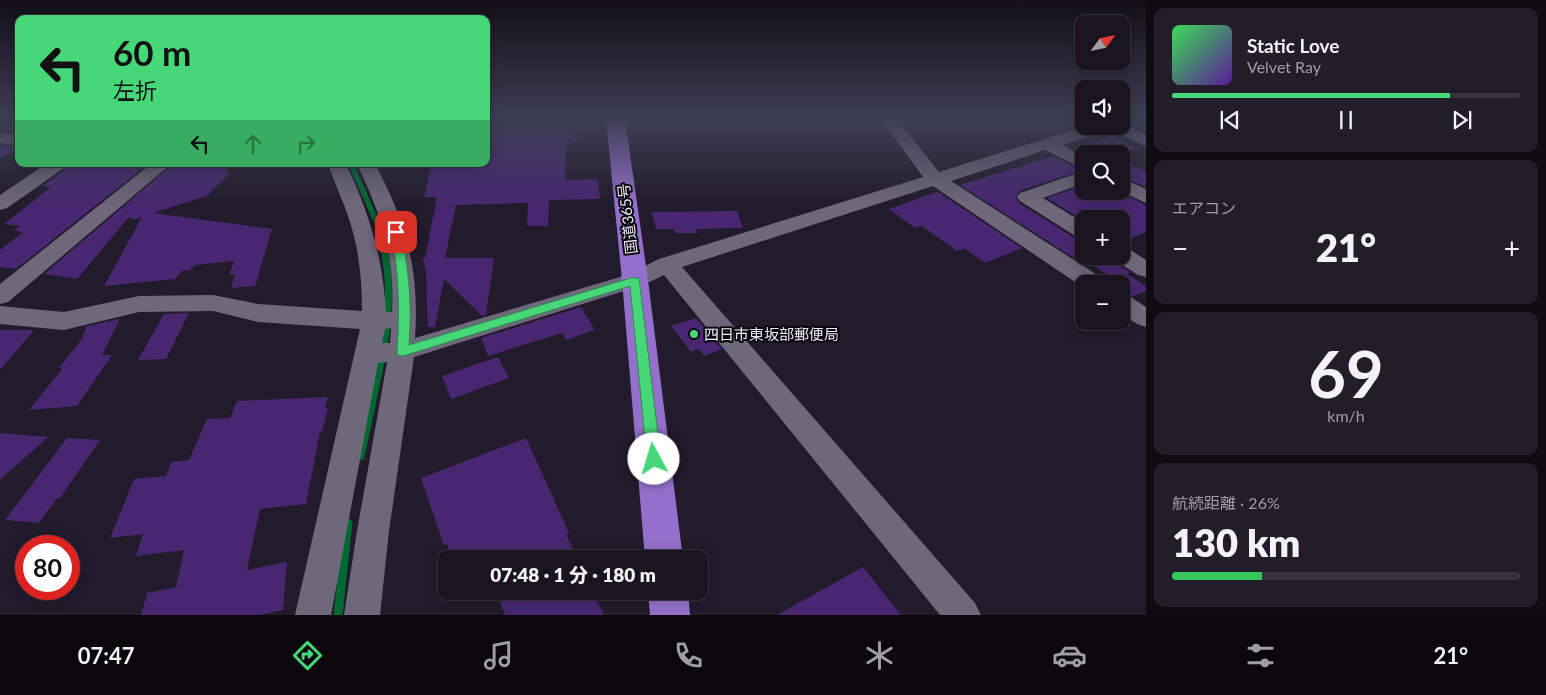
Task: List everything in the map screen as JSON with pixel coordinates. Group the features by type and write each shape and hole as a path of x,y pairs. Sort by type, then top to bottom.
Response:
{"highway":[{"name":"国道365号","path":"619,148 635,280 663,550"},
{"path":"669,600 670,615"}],"street":[{"path":"910,148 930,174 937,180 1080,275"},
{"path":"368,354 403,352 635,280 667,264 1037,148"},
{"path":"1055,148 1075,159"},
{"path":"0,204 54,167"},
{"path":"0,296 158,167"},
{"path":"313,615 374,321 372,274 366,242 356,206 338,167"},
{"path":"362,615 369,545 403,352 406,318 402,262 396,232 386,203 368,167"},
{"path":"1075,180 1027,197 1075,226"},
{"path":"1130,189 1146,197"},
{"path":"1130,260 1146,270"},
{"path":"667,264 963,615"},
{"path":"0,315 64,321 139,304 213,303 258,313 374,321 406,318"},
{"path":"1130,308 1146,318"}],"building":[{"path":"0,148 15,148 15,150 0,159"},
{"path":"490,148 566,148 565,180 598,179 600,199 549,200 548,226 527,226 528,203 456,205 445,258 494,258 486,315 482,316 444,279 435,327 428,327 426,274 423,258 425,258 437,197 424,197 431,167 490,167"},
{"path":"1053,156 1075,167 1075,172 1019,191 1016,198 1019,203 1075,238 1075,259 960,185"},
{"path":"1130,164 1146,172 1146,187 1130,180"},
{"path":"67,167 144,167 16,269 0,267 0,250 23,232 14,231 20,226 4,224 51,187 42,186"},
{"path":"169,167 225,167 229,174 207,196 153,213 272,229 255,286 231,288 235,274 229,275 234,261 195,265 189,271 183,270 175,279 104,286 142,217 133,220 129,217 77,279 44,274"},
{"path":"1075,188 1075,200 1130,200 1130,197 1146,205 1146,232 1130,238 1130,210 1075,210 1075,215 1047,198"},
{"path":"936,192 1022,248 985,263 964,248 957,251 922,226 915,228 889,209"},
{"path":"737,211 743,228 696,229 697,233 675,233 674,229 656,229 652,212"},
{"path":"1092,265 1119,265 1130,272 1127,274 1129,275 1109,275"},
{"path":"1130,276 1146,286 1146,291 1133,296 1130,295"},
{"path":"581,307 595,330 566,340 562,333 488,356 481,338"},
{"path":"189,313 166,359 138,360 164,314"},
{"name":"四日市東坂部郵便局","path":"696,318 722,349 704,356 699,349 691,352 671,326"},
{"path":"120,319 102,355 112,355 77,406 29,410 62,369 59,368 81,340 87,326"},
{"path":"0,330 34,330 0,370"},
{"path":"498,357 509,378 451,399 442,376"},
{"path":"328,397 325,408 328,408 322,432 320,432 306,504 260,509 247,570 287,562 283,610 259,615 141,615 147,593 176,587 184,550 136,556 143,534 110,538 134,479 166,476 171,462 189,460 207,419 230,418 237,401"},
{"path":"0,433 48,437 0,480"},
{"path":"67,438 100,440 60,498 57,498 39,523 5,520"},
{"path":"526,438 569,533 566,534 573,550 449,550 447,544 444,546 421,478"},
{"path":"863,567 901,615 777,615"},
{"path":"499,600 596,600 604,615 505,615"}],"waterway":[{"path":"352,167 378,225 383,246"},
{"path":"371,408 387,326 387,265 383,244"},
{"path":"360,456 371,406"},
{"path":"338,615 348,523"}],"place":[{"name":"四日市東坂部郵便局","path":"694,334"}],"route":[{"path":"396,232 404,281 406,318 403,352 635,280 654,459"}]}
